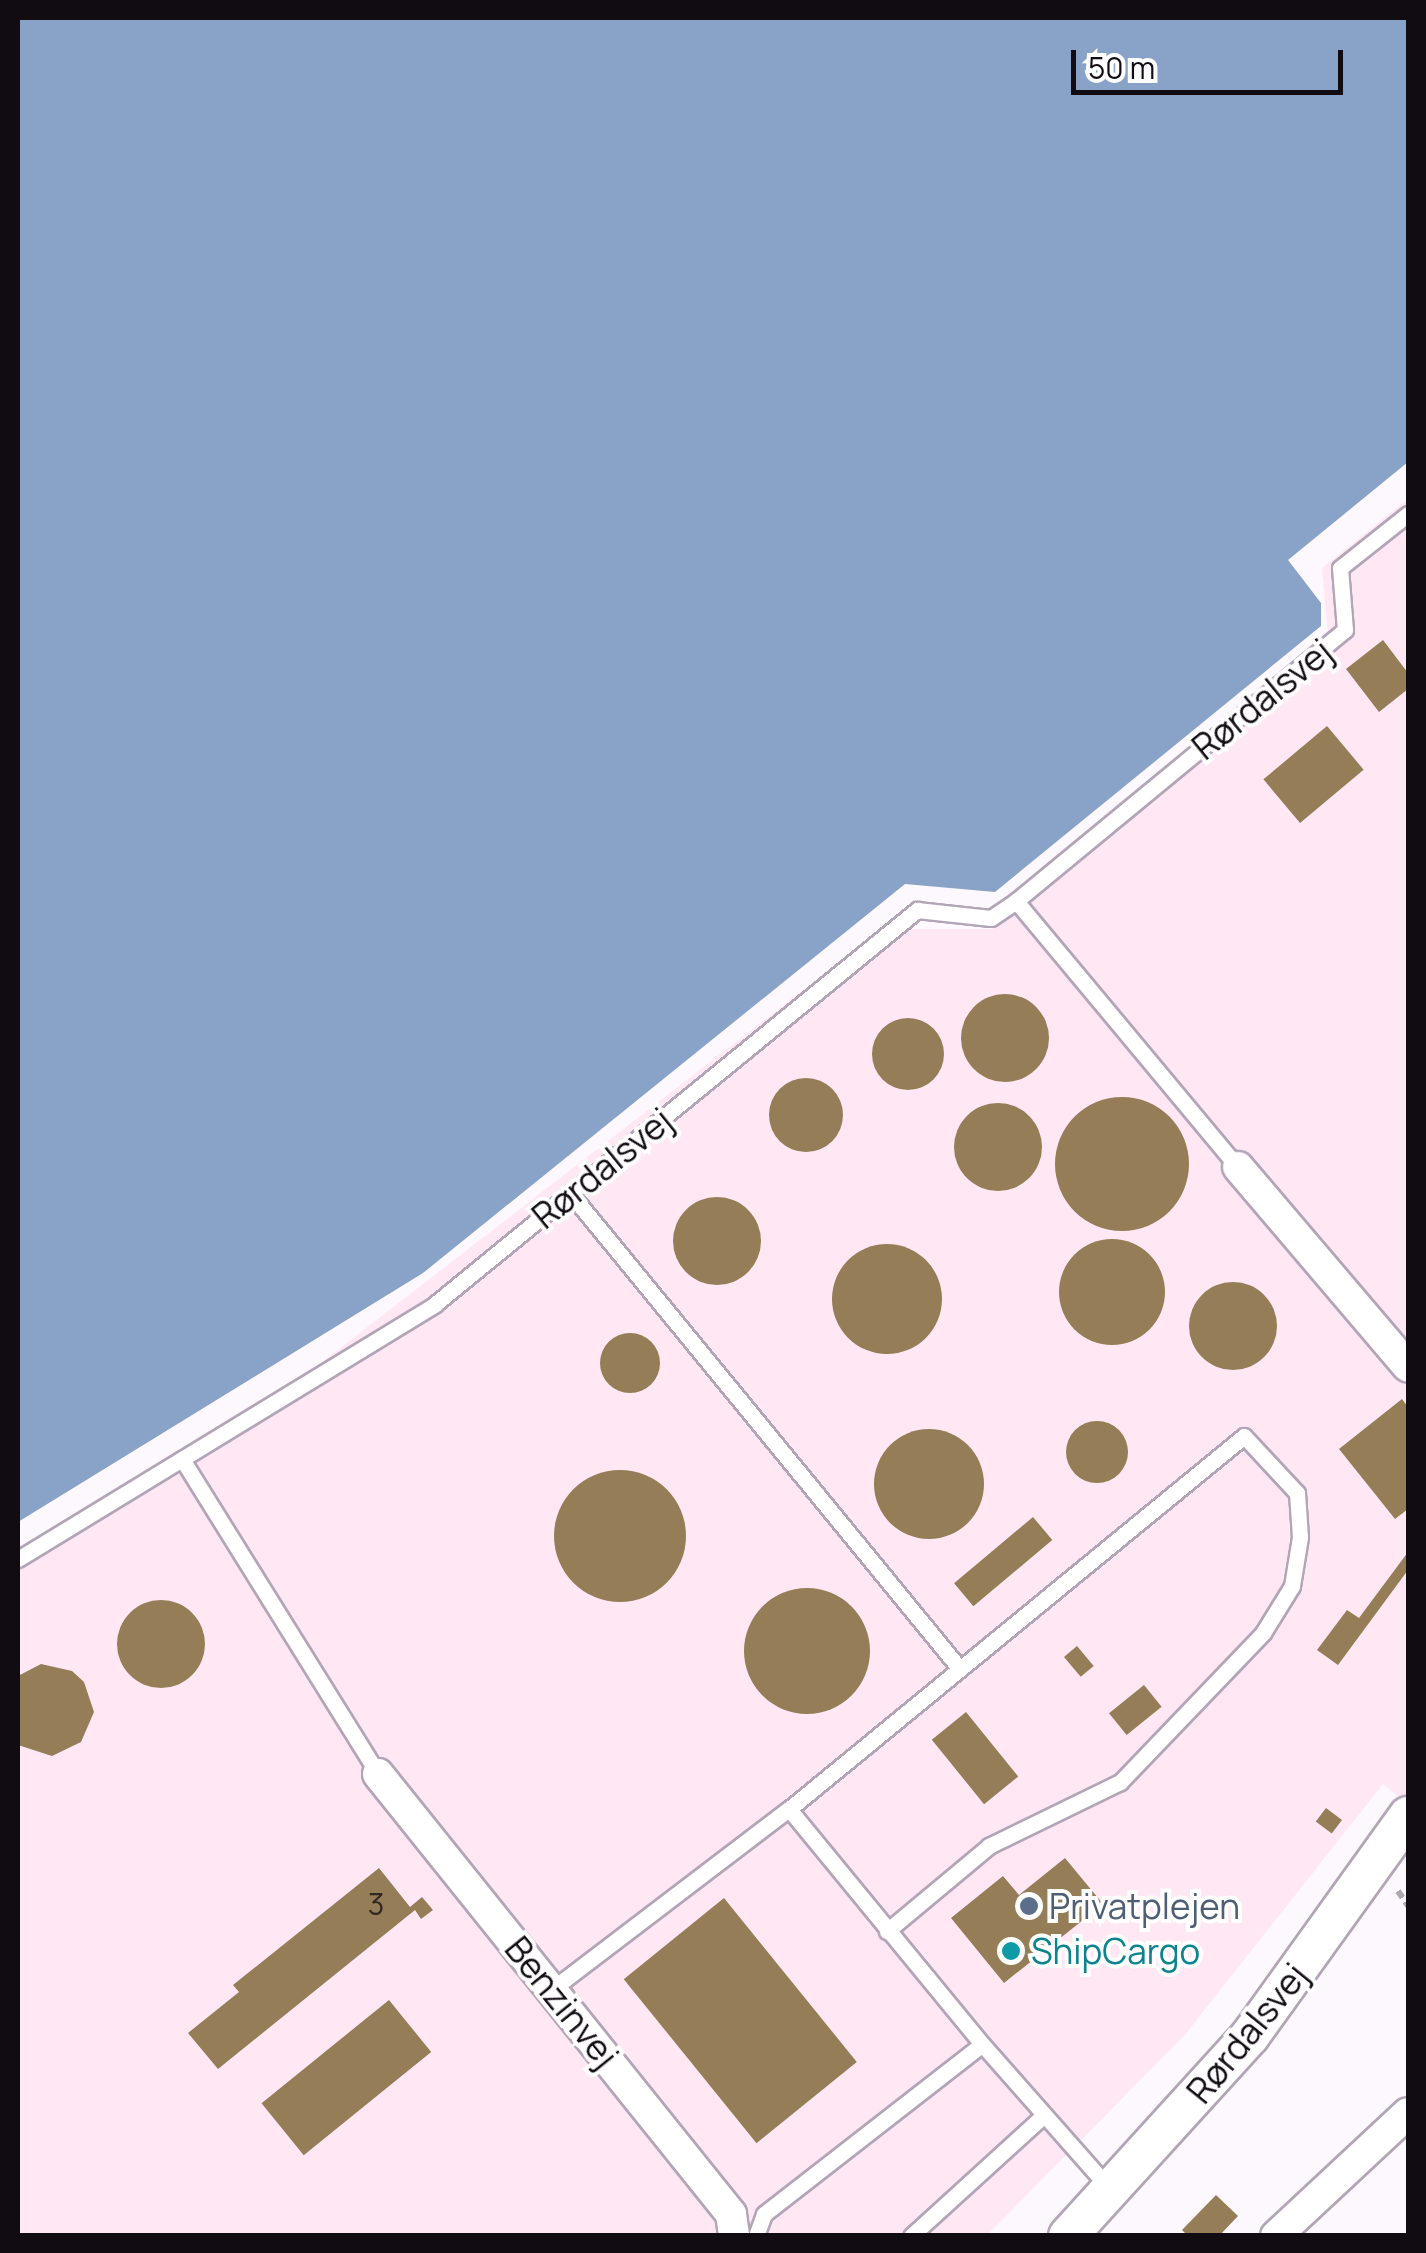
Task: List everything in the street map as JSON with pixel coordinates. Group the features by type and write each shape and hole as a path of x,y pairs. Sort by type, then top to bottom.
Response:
{"street":[{"path":"1238,1167 1408,1367"},
{"name":"Benzinvej","path":"378,1774 732,2214 734,2236"},
{"name":"Rørdalsvej","path":"1068,2236 1250,2036 1408,1816"},
{"path":"1276,2236 1408,2113"}],"lane":[{"name":"Rørdalsvej","path":"18,1560 435,1304 917,910 991,918 1016,901 1345,630 1340,568 1408,514"},
{"path":"1016,901 1238,1167"},
{"path":"570,1193 960,1670"},
{"path":"552,1990 789,1810 1244,1436 1297,1492 1300,1537 1292,1586 1263,1633 1120,1782 989,1846 887,1931"},
{"path":"182,1459 378,1774"},
{"path":"789,1810 1042,2118 1112,2191"},
{"path":"756,2236 764,2214 982,2044"},
{"path":"912,2236 1042,2118"}],"shaded area":[{"path":"1408,499 1408,1805 1383,1784 1184,2036 987,2235 18,2236 18,1548 317,1366 882,929 993,929 1329,646 1322,568"}],"water":[{"path":"18,18 1408,18 1408,462 1288,560 1321,603 1321,626 995,892 905,884 423,1273 18,1522"}],"building":[{"path":"1383,640 1408,673 1408,689 1379,712 1346,669"},
{"path":"1327,726 1364,770 1300,823 1263,779"},
{"path":"1005,994 1036,1007 1049,1038 1036,1069 1005,1082 974,1069 961,1038 974,1007"},
{"path":"908,1018 933,1029 944,1054 933,1079 908,1090 883,1079 872,1054 883,1029"},
{"path":"806,1078 832,1089 843,1115 832,1141 806,1152 780,1141 769,1115 780,1089"},
{"path":"1122,1097 1148,1102 1169,1117 1184,1138 1189,1164 1184,1190 1169,1211 1148,1226 1122,1231 1096,1226 1075,1211 1060,1190 1055,1164 1060,1138 1075,1117 1096,1102"},
{"path":"998,1103 1029,1116 1042,1147 1029,1178 998,1191 967,1178 954,1147 967,1116"},
{"path":"717,1197 748,1210 761,1241 748,1272 717,1285 686,1272 673,1241 686,1210"},
{"path":"1112,1239 1132,1243 1150,1254 1161,1272 1165,1292 1161,1312 1150,1330 1132,1341 1112,1345 1092,1341 1074,1330 1063,1312 1059,1292 1063,1272 1074,1254 1092,1243"},
{"path":"887,1244 908,1248 926,1260 938,1278 942,1299 938,1320 926,1338 908,1350 887,1354 866,1350 848,1338 836,1320 832,1299 836,1278 848,1260 866,1248"},
{"path":"1233,1282 1264,1295 1277,1326 1264,1357 1233,1370 1202,1357 1189,1326 1202,1295"},
{"path":"630,1333 651,1342 660,1363 651,1384 630,1393 609,1384 600,1363 609,1342"},
{"path":"1402,1399 1408,1407 1408,1509 1395,1519 1339,1449"},
{"path":"1097,1421 1119,1430 1128,1452 1119,1474 1097,1483 1075,1474 1066,1452 1075,1430"},
{"path":"929,1429 950,1434 968,1445 979,1463 984,1484 979,1505 968,1523 950,1534 929,1539 908,1534 890,1523 879,1505 874,1484 879,1463 890,1445 908,1434"},
{"path":"620,1470 645,1475 667,1489 681,1511 686,1536 681,1561 667,1583 645,1597 620,1602 595,1597 573,1583 559,1561 554,1536 559,1511 573,1489 595,1475"},
{"path":"1033,1517 1052,1540 973,1606 954,1583"},
{"path":"1408,1552 1408,1570 1338,1665 1317,1650 1347,1610 1359,1618"},
{"path":"807,1588 831,1593 851,1607 865,1627 870,1651 865,1675 851,1695 831,1709 807,1714 783,1709 763,1695 749,1675 744,1651 749,1627 763,1607 783,1593"},
{"path":"161,1600 178,1603 192,1613 202,1627 202,1661 192,1675 178,1685 161,1688 144,1685 130,1675 120,1661 117,1644 120,1627 130,1613 144,1603"},
{"path":"1077,1646 1094,1666 1081,1677 1064,1657"},
{"path":"41,1664 72,1671 84,1682 94,1712 81,1742 52,1756 18,1745 18,1676"},
{"path":"1144,1685 1162,1707 1127,1735 1109,1713"},
{"path":"966,1712 1018,1777 984,1804 932,1740"},
{"path":"1326,1808 1342,1820 1332,1834 1316,1822"},
{"name":"ShipCargo","path":"1065,1858 1103,1904 1004,1983 951,1918 1003,1876 1019,1895"},
{"path":"379,1868 410,1907 422,1897 433,1910 421,1919 415,1910 218,2069 188,2033 239,1992 233,1985"},
{"path":"724,1898 857,2062 757,2143 624,1979"},
{"path":"389,2000 431,2052 304,2155 262,2103"},
{"path":"1216,2195 1238,2216 1219,2236 1188,2236 1182,2230"}],"place":[{"name":"Privatplejen","path":"1029,1906"},
{"name":"ShipCargo","path":"1011,1951"}]}
